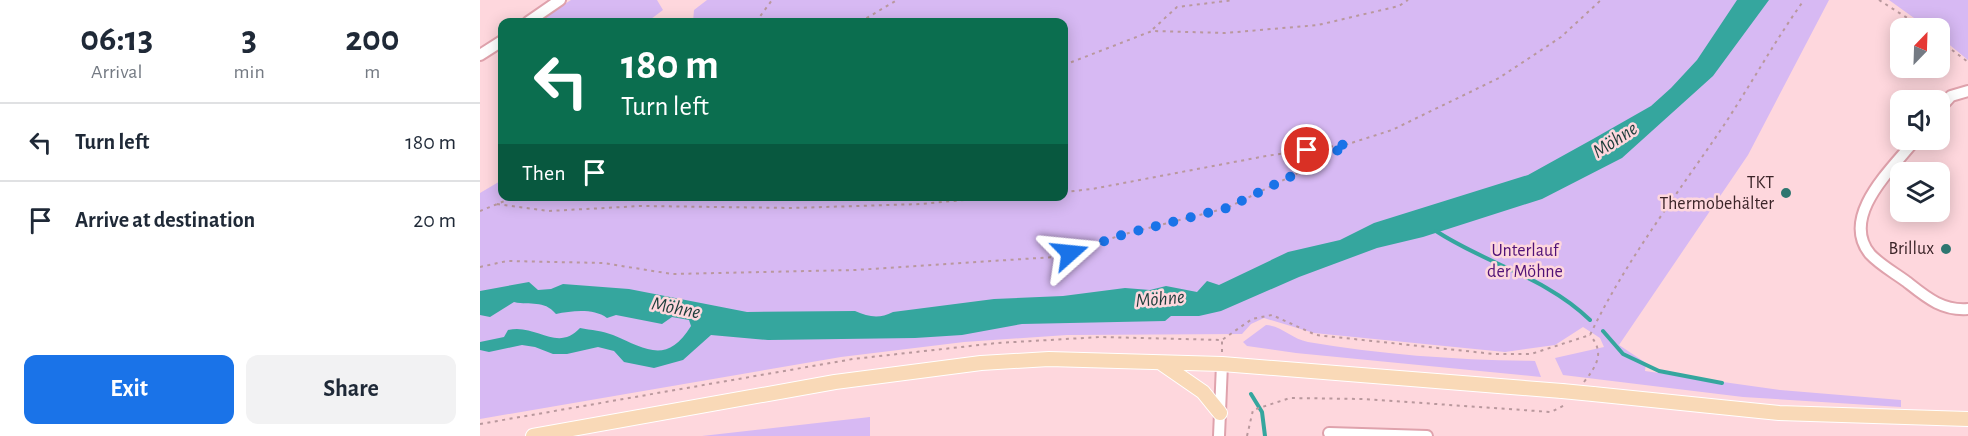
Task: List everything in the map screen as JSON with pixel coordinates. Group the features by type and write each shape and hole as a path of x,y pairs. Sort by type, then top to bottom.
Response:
{"main road":[{"path":"533,436 756,395 981,363 1049,359 1222,364 1566,394 1593,394 1779,413 1968,419"},
{"path":"1159,362 1203,392 1220,413"}],"street":[{"path":"534,18 560,0"},
{"path":"480,55 498,44"},
{"path":"1950,97 1968,91"},
{"path":"1907,150 1867,202 1862,216 1863,242 1871,254 1930,301 1951,309 1968,309"},
{"path":"1219,436 1222,364"},
{"path":"1329,433 1427,436"}],"path":[{"path":"759,18 772,0"},
{"path":"867,18 897,0"},
{"path":"1152,31 1177,7 1234,0"},
{"path":"1068,62 1152,31 1224,33 1317,25 1399,6 1408,0"},
{"path":"1068,192 1266,156 1348,144 1392,130 1499,78 1561,37 1601,0"},
{"path":"1222,340 1252,319 1272,315 1316,335 1494,354 1531,354 1590,335 1604,306 1680,185 1737,107 1804,0"},
{"path":"1879,0 1907,18"},
{"path":"1950,48 1968,62"},
{"path":"480,267 507,261 603,263 684,274 855,270 1054,257 1125,234 1227,208 1314,165 1348,144"},
{"path":"480,211 502,201"},
{"path":"497,204 549,211 641,206 792,208 953,201"},
{"path":"1583,383 1599,359 1600,350 1590,335"},
{"path":"1247,436 1253,410 1290,398 1364,399 1551,412 1565,405 1566,394"}],"green space":[{"path":"571,0 657,0 663,10 652,18 542,18"},
{"name":"Unterlauf der Möhne","path":"707,0 1829,0 1748,155 1619,345 1646,363 1645,371 1780,390 1901,400 1901,407 1743,397 1563,375 1555,358 1604,347 1600,338 1583,327 1555,345 1505,352 1314,333 1264,318 1251,324 1242,334 1067,335 964,342 841,357 480,419 480,193 498,182 498,201 1068,201 1068,18 693,18 694,10"},
{"path":"1889,0 1968,0 1968,60 1950,45 1950,18 1914,18"},
{"path":"1266,325 1308,342 1364,350 1450,358 1535,361 1541,377 1296,353 1247,346 1243,342"},
{"path":"870,417 870,436 702,436"}],"water":[{"name":"Möhne","path":"1737,0 1769,0 1713,76 1622,158 1542,199 1423,237 1377,248 1299,277 1221,311 1199,316 1171,316 1165,321 1022,324 962,335 915,338 768,340 711,335 683,360 654,368 624,362 614,351 598,347 567,354 553,354 522,345 489,352 480,350 480,342 504,337 508,330 528,330 554,338 563,338 580,328 609,334 646,349 664,350 682,338 691,326 689,320 672,317 662,324 616,315 607,318 589,312 575,311 556,314 546,306 514,302 490,317 480,315 480,291 529,282 538,290 551,289 563,284 629,289 747,312 855,311 874,316 994,299 1063,296 1125,288 1150,290 1166,286 1197,292 1207,281 1219,285 1288,252 1340,240 1374,223 1528,175 1651,106 1697,60"}],"waterway":[{"path":"1436,231 1455,243 1535,282 1573,305 1590,320"},
{"path":"1603,331 1623,354 1659,371 1722,383"},
{"path":"1251,394 1262,412 1265,436"}],"place":[{"name":"TKT Thermobehälter","path":"1786,193"},
{"name":"Brillux","path":"1946,249"}],"route":[{"path":"1070,253 1125,234 1227,208 1314,165 1348,144 1307,150"}]}
